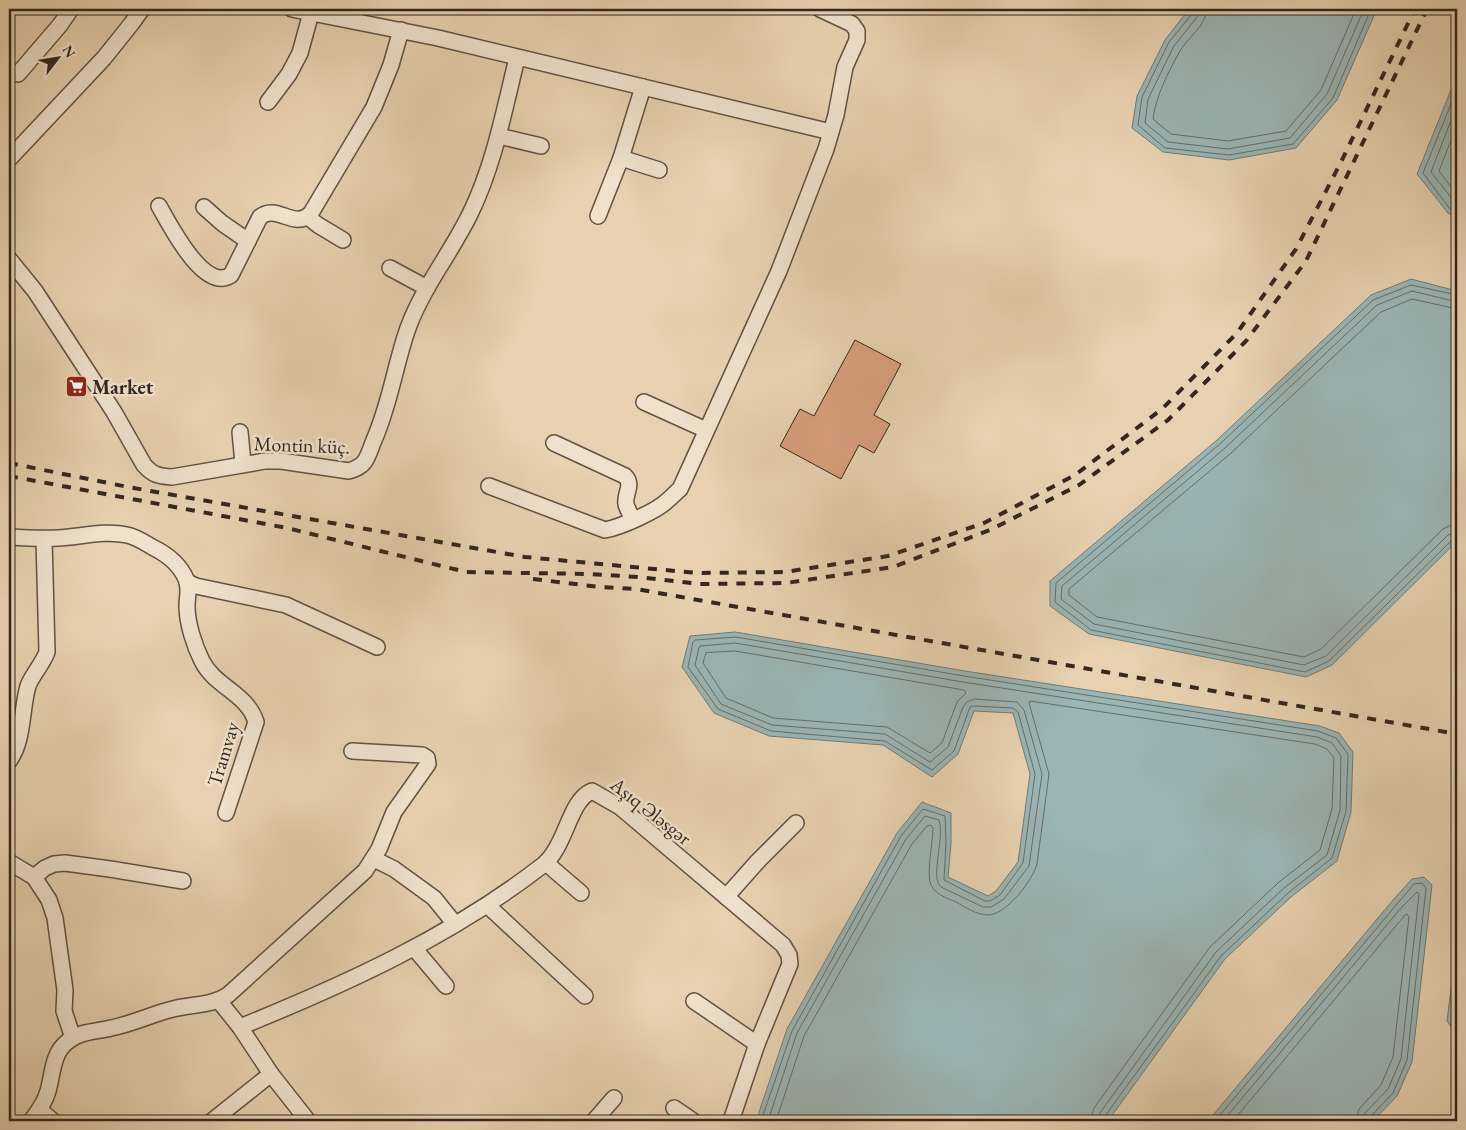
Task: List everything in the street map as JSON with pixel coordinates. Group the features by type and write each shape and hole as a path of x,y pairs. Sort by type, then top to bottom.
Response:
{"street":[{"path":"18,74 60,26 71,9"},
{"path":"9,159 104,58 142,9"},
{"path":"292,9 400,30 831,132"},
{"path":"489,486 606,530 633,520 667,502 680,488 779,271 831,132 845,67 857,40 857,31 852,24 820,9"},
{"path":"268,102 300,53 311,13"},
{"path":"159,206 181,243 197,264 219,279 232,275 260,217 266,212 273,212 293,220 299,220 308,216 374,108 392,65 400,30"},
{"name":"Montin küç.","path":"9,259 35,291 114,412 150,473 156,476 172,477 265,461 281,461 349,470 358,468 364,462 380,427 408,328 427,288 479,194 499,136 517,58"},
{"path":"598,216 621,158 643,88"},
{"path":"499,136 541,146"},
{"path":"621,158 659,170"},
{"path":"204,207 222,223 248,241"},
{"path":"308,216 318,225 343,240"},
{"path":"390,268 427,288"},
{"path":"644,402 706,430"},
{"path":"240,432 243,464"},
{"path":"554,443 625,476 630,484 626,503 633,520"},
{"path":"9,537 44,539 110,533 126,534 164,553 175,562 187,582 196,586 286,605 377,647"},
{"path":"9,761 17,746 29,684 42,664 47,652 44,539"},
{"name":"Tramvay","path":"187,582 187,606 192,635 202,662 215,679 242,698 254,714 256,722 226,813"},
{"path":"53,1121 36,1116 48,1093 53,1064 58,1053 66,1043 83,1033 126,1025 172,1009 219,1001 365,871 374,859 394,812 428,764 427,758 422,756 352,751"},
{"name":"Aşıq Ələsgər","path":"240,1027 357,976 414,948 487,905 546,863 562,839 579,800 585,794 592,791 620,807 783,946 789,954 790,964 757,1044 731,1121"},
{"path":"726,897 796,823"},
{"path":"374,859 394,869 434,898 455,924"},
{"path":"9,862 34,877 49,900 54,918 65,990 64,1011 73,1038"},
{"path":"34,877 45,868 54,864 65,863 183,881"},
{"path":"546,863 581,893"},
{"path":"487,905 585,996"},
{"path":"414,948 446,986"},
{"path":"219,1001 240,1027 271,1074 308,1121"},
{"path":"694,1001 757,1044"},
{"path":"212,1121 271,1074"},
{"path":"594,1121 614,1098"},
{"path":"674,1108 693,1121"}],"water":[{"path":"1189,9 1377,9 1337,100 1296,148 1229,160 1163,152 1132,128 1137,96 1165,40"},
{"path":"1457,75 1457,218 1448,213 1417,174"},
{"path":"1411,279 1457,291 1457,541 1332,665 1306,677 1089,634 1050,606 1050,581 1217,440 1371,295"},
{"path":"735,632 965,671 1320,726 1339,733 1353,752 1351,812 1337,861 1291,897 1225,959 1108,1121 756,1121 787,1029 897,833 922,802 951,813 948,877 988,896 996,891 1018,862 1030,774 1013,713 974,711 958,754 932,777 883,745 769,736 714,713 682,667 690,636"},
{"path":"1424,877 1432,885 1412,1062 1397,1096 1373,1121 1208,1121 1393,900 1412,879"},
{"path":"1457,942 1457,1035 1447,1021"}],"building":[{"path":"855,340 901,364 874,415 890,424 874,453 859,445 841,479 780,446 800,409 814,416"}],"railway":[{"path":"9,463 128,487 525,557 697,573 785,572 888,556 984,523 1075,475 1162,409 1237,333 1296,249 1341,162 1415,9"},
{"path":"9,476 287,528 466,572 590,574 700,584 786,583 893,567 990,530 1079,485 1168,420 1246,341 1306,261 1427,9"},
{"path":"533,579 636,589 1457,734"}],"place":[{"name":"Market","path":"76,387"}]}
